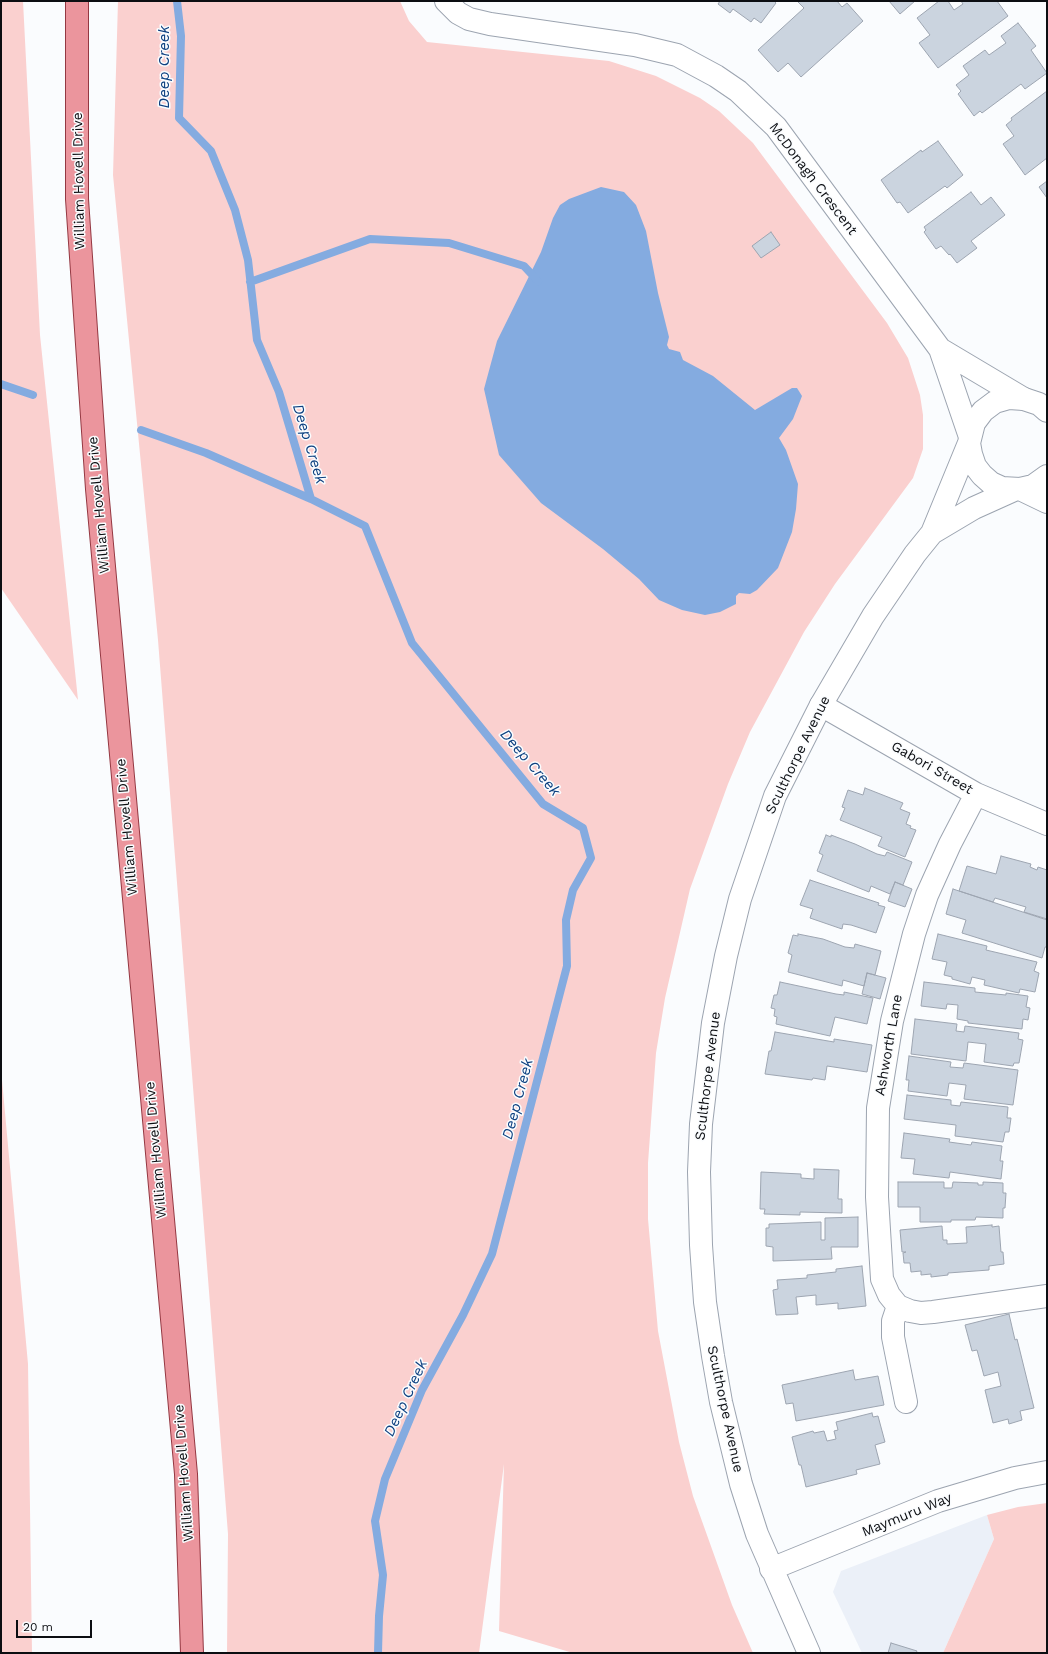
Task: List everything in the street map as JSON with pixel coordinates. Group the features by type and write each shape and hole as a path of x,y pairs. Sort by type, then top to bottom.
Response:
{"main road":[{"name":"William Hovell Drive","path":"77,1 77,199 94,442 186,1474 192,1653"}],"street":[{"name":"McDonagh Crescent","path":"446,1 458,13 469,19 490,24 635,45 677,56 716,76 732,87 776,127 940,349 970,440 970,454 975,466 991,483 1002,488 1017,490 1047,502"},
{"name":"McDonagh Crescent","path":"940,349 1026,399 1039,404 1047,411"},
{"path":"1026,399 1047,390"},
{"name":"Sculthorpe Avenue","path":"932,534 970,440 974,423 983,411 995,402 1009,398 1026,399"},
{"name":"Sculthorpe Avenue","path":"809,1653 771,1569 757,1534 741,1484 721,1402 705,1302 701,1245 699,1172 701,1124 713,1023 726,956 740,899 775,796 821,705 873,616 915,554 932,534 974,508 1017,490 1033,486 1047,476"},
{"name":"Gabori Street","path":"821,705 976,794 1047,824"},
{"name":"Ashworth Lane","path":"898,1306 889,1295 882,1279 877,1197 878,1108 885,1063 900,988 914,934 927,895 950,844 976,794"},
{"path":"906,1402 893,1338 894,1322 898,1306 910,1311 933,1312 1047,1296"},
{"name":"Maymuru Way","path":"771,1569 938,1501 1015,1478 1047,1472"}],"shaded area":[{"path":"1,1 23,1 40,335 78,700 1,588"},
{"path":"118,1 400,1 409,21 427,42 609,61 656,76 700,98 719,111 753,143 887,323 908,358 920,395 923,415 923,449 913,478 835,584 804,632 750,732 728,784 690,889 665,998 656,1053 648,1163 648,1219 658,1331 679,1442 693,1496 732,1605 753,1653 573,1653 499,1631 504,1464 479,1653 227,1653 228,1534 158,640 113,175"},
{"path":"1,1069 28,1364 32,1653 1,1653"},
{"path":"1047,1503 1047,1653 943,1653 994,1539 987,1515 1018,1507"},
{"path":"987,1515 994,1539 943,1653 862,1653 833,1592 841,1571"}],"water":[{"path":"601,187 624,192 636,205 646,231 658,293 669,337 667,345 669,349 680,352 683,360 713,376 755,410 792,388 797,388 802,396 793,419 779,438 786,450 798,484 792,532 778,568 757,590 750,594 739,593 736,596 736,604 720,612 705,615 682,610 659,600 639,579 603,549 541,503 499,455 484,389 497,341 541,252 553,218 560,205 569,199"}],"building":[{"path":"720,1 774,1 776,3 761,23 754,18 751,22 733,9 730,13 718,4"},
{"path":"797,1 837,1 842,7 847,3 863,21 801,77 788,63 778,72 758,50 804,8"},
{"path":"889,1 915,1 900,14"},
{"path":"939,1 948,1 954,10 963,4 961,1 997,1 1008,16 938,68 919,43 930,35 917,18"},
{"path":"1018,23 1036,46 1031,50 1047,73 1025,89 1021,84 982,113 980,111 974,116 958,94 961,91 956,85 969,75 963,66 985,50 989,55 1006,43 1001,36"},
{"path":"1047,91 1047,158 1025,175 1003,144 1014,136 1006,125 1012,120 1011,118"},
{"path":"938,141 963,175 947,188 945,186 908,213 900,202 897,203 881,180 921,150 922,152"},
{"path":"1047,181 1047,198 1039,187"},
{"path":"971,192 981,205 991,197 1005,215 971,241 977,248 957,263 941,246 936,249 924,232 926,230 924,227"},
{"path":"771,232 780,245 761,258 752,246"},
{"path":"865,788 903,803 900,809 910,813 906,824 911,826 910,828 916,830 905,857 878,846 882,837 840,820 845,808 842,807 848,790 863,795"},
{"path":"826,835 831,837 831,835 877,854 885,856 887,852 912,862 903,885 895,882 890,894 871,886 869,892 817,871 823,855 819,853"},
{"path":"1001,856 1031,864 1030,867 1037,870 1038,867 1047,870 1047,919 1024,912 1026,907 995,898 993,902 959,891 967,866 996,874"},
{"path":"810,880 879,903 878,905 885,907 876,933 843,924 842,929 810,918 813,909 800,905"},
{"path":"895,882 912,889 905,907 888,901"},
{"path":"953,889 1047,920 1047,947 1045,947 1042,958 962,933 966,920 946,914"},
{"path":"798,934 823,939 845,947 854,948 855,944 881,951 875,975 867,973 864,986 843,980 842,986 788,972 792,955 788,953 793,935 798,936"},
{"path":"938,934 987,946 986,950 1037,962 1034,971 1039,973 1035,992 1020,989 1019,993 984,985 985,980 972,977 970,984 944,975 947,962 932,959"},
{"path":"867,973 886,978 880,999 862,994"},
{"path":"780,982 836,994 844,995 844,992 873,998 867,1024 835,1017 830,1036 776,1024 777,1017 774,1016 775,1009 771,1008 774,995 777,995"},
{"path":"924,982 975,988 975,992 1006,995 1006,993 1028,996 1026,1007 1030,1008 1028,1020 1023,1019 1022,1029 968,1023 968,1021 957,1019 958,1005 947,1004 946,1009 921,1006"},
{"path":"915,1019 957,1024 956,1031 964,1032 965,1026 1019,1033 1018,1039 1023,1040 1019,1063 1014,1063 1013,1066 984,1062 986,1044 968,1042 966,1061 911,1054"},
{"path":"775,1032 834,1042 834,1039 872,1045 867,1072 827,1066 825,1080 813,1078 812,1080 765,1074 769,1051 771,1051"},
{"path":"909,1056 951,1062 950,1067 963,1068 964,1063 1018,1070 1013,1105 964,1099 966,1085 949,1083 947,1096 908,1091 909,1080 906,1080"},
{"path":"907,1095 951,1100 951,1105 960,1106 961,1102 1008,1107 1007,1118 1011,1118 1009,1132 1005,1132 1003,1142 955,1136 956,1125 904,1119"},
{"path":"904,1133 950,1139 949,1142 971,1145 972,1142 1002,1146 1000,1161 1003,1161 1001,1179 950,1172 949,1178 913,1174 915,1159 901,1158"},
{"path":"814,1169 839,1170 838,1199 842,1199 842,1213 800,1212 800,1215 764,1214 765,1209 760,1209 761,1172 801,1174 801,1178 814,1179"},
{"path":"898,1182 944,1182 944,1188 952,1188 953,1182 978,1183 978,1185 983,1185 983,1182 1003,1183 1003,1193 1006,1193 1003,1218 976,1217 975,1220 920,1222 920,1207 898,1207"},
{"path":"858,1217 858,1247 831,1247 832,1259 773,1261 773,1247 766,1246 766,1228 769,1228 769,1224 821,1222 821,1240 825,1240 825,1218"},
{"path":"992,1225 992,1227 999,1226 1001,1252 1003,1252 1004,1264 989,1266 989,1270 948,1273 948,1275 931,1277 931,1274 921,1275 921,1271 911,1272 910,1263 904,1263 903,1253 906,1252 902,1252 900,1230 942,1226 943,1240 947,1240 947,1244 967,1243 966,1227"},
{"path":"862,1266 866,1306 838,1309 838,1303 816,1305 816,1295 796,1297 798,1314 776,1315 773,1290 778,1289 777,1280 807,1278 807,1275 836,1272 836,1269"},
{"path":"1009,1314 1015,1340 1017,1339 1034,1408 1020,1411 1022,1420 1009,1424 1008,1419 993,1423 985,1390 1001,1386 998,1372 984,1376 977,1350 972,1351 965,1325"},
{"path":"853,1370 855,1380 878,1376 884,1405 796,1421 793,1403 786,1404 782,1385"},
{"path":"872,1413 873,1417 878,1416 885,1442 875,1445 880,1464 856,1470 857,1474 806,1487 792,1437 813,1431 814,1433 824,1431 827,1441 836,1439 834,1431 838,1430 836,1422"},
{"path":"891,1643 917,1651 916,1653 888,1653"}],"waterway":[{"name":"Deep Creek","path":"177,1 181,36 179,118 211,151 235,210 248,260 257,340 279,392 311,499 365,526 412,643 543,804 583,828 591,858 573,890 566,920 567,966 492,1254 463,1315 422,1390 385,1479 375,1521 383,1575 379,1616 378,1653"},
{"path":"250,282 370,239 449,243 524,266 538,281"},
{"path":"1,384 33,395"},
{"path":"141,430 206,453 311,499"}]}
